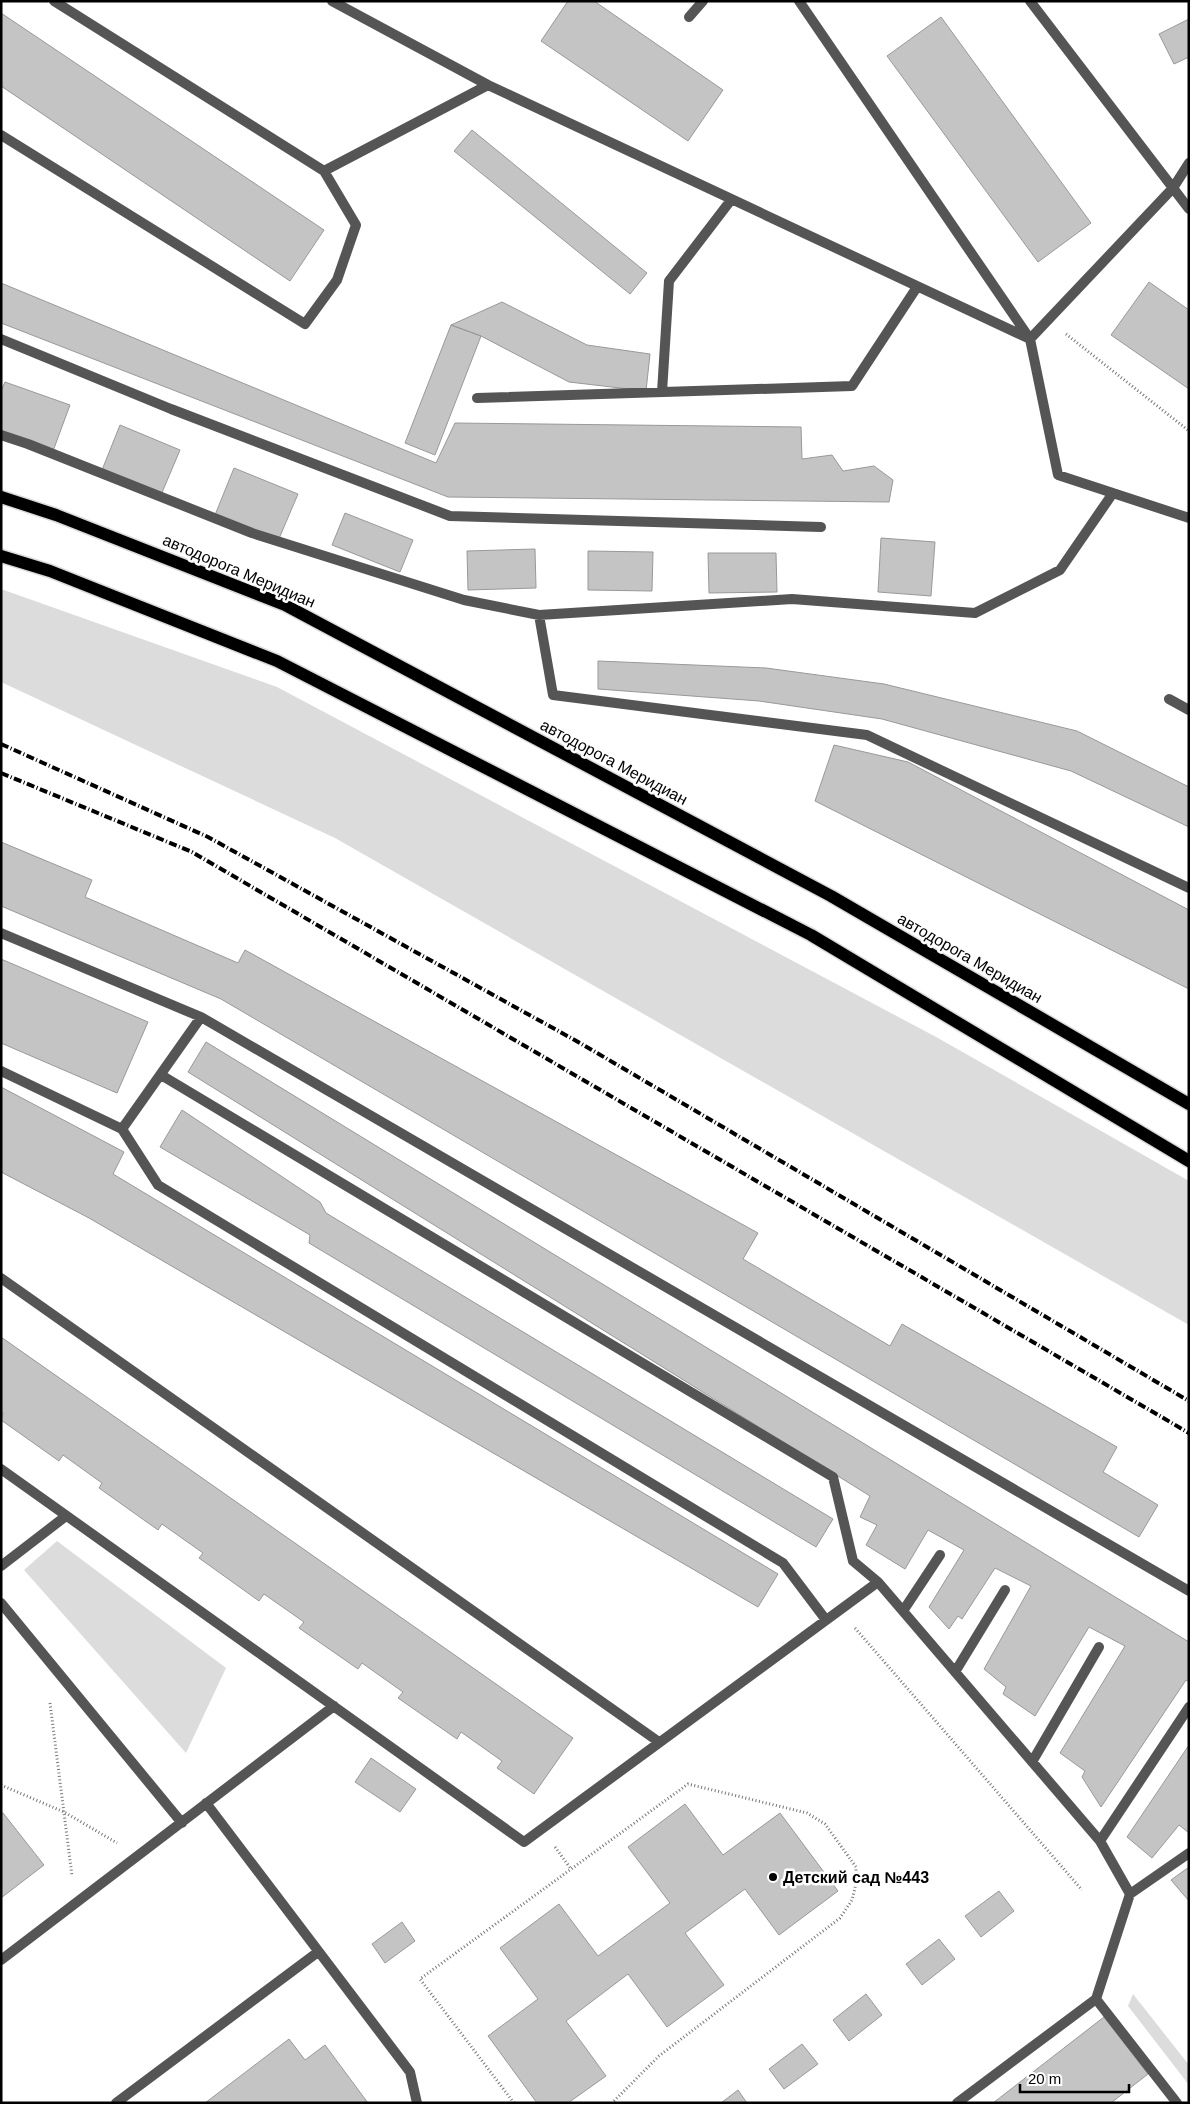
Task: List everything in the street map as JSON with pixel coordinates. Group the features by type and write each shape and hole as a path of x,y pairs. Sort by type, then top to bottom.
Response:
{"main road":[{"name":"автодорога Меридиан","path":"1,497 56,515 285,605 831,896 1189,1104"},
{"path":"1,556 50,571 277,661 811,935 1189,1161"}],"lane":[{"path":"1,135 304,324 337,280 356,225 324,170 54,1"},
{"path":"332,1 488,85 1030,339"},
{"path":"689,17 703,1"},
{"path":"800,1 1030,339 1058,475 1189,518"},
{"path":"1030,1 1189,209"},
{"path":"324,170 488,85"},
{"path":"1030,339 1173,188 1189,163"},
{"path":"662,392 669,281 731,200"},
{"path":"476,398 852,386 917,287"},
{"path":"1,339 172,409 450,516 821,527"},
{"path":"1,435 252,533 464,600 539,615 792,599 975,613 1060,570 1113,493"},
{"path":"539,615 553,695 867,735 1189,888"},
{"path":"1169,699 1189,710"},
{"path":"1,933 201,1016 1189,1591"},
{"path":"122,1129 201,1016"},
{"path":"1,1071 122,1129 158,1185 783,1563 826,1620"},
{"path":"161,1075 833,1477 853,1561 878,1582 1100,1841 1130,1894"},
{"path":"1,1278 659,1742"},
{"path":"1,1469 524,1842 878,1582"},
{"path":"1,1566 66,1516"},
{"path":"903,1611 940,1556"},
{"path":"955,1672 1005,1590"},
{"path":"1,1603 182,1823"},
{"path":"1032,1762 1099,1648"},
{"path":"1,1960 334,1706"},
{"path":"1100,1841 1189,1707"},
{"path":"206,1803 410,2072 417,2103"},
{"path":"957,2103 1096,1999 1130,1894 1189,1853"},
{"path":"116,2103 318,1952"},
{"path":"1096,1999 1177,2103"}],"path":[{"path":"1048,320 1189,431"},
{"path":"840,1611 1082,1890"},
{"path":"44,1656 76,1904"},
{"path":"514,2103 420,1979 688,1784 807,1813 825,1824 856,1867 856,1884 852,1900 840,1918 659,2056 612,2103"},
{"path":"1,1785 64,1812 139,1856"}],"shaded area":[{"path":"1,589 277,687 938,1038 1189,1181 1189,1325 335,838 1,682"},
{"path":"57,1541 226,1668 186,1753 24,1570"},
{"path":"1133,1994 1189,2065 1189,2085 1128,2006"}],"building":[{"path":"568,1 594,1 723,90 688,141 541,41"},
{"path":"1,13 324,230 290,281 1,86"},
{"path":"941,17 1091,223 1038,262 887,56"},
{"path":"1189,19 1189,57 1174,64 1159,34"},
{"path":"472,130 647,273 630,294 454,151"},
{"path":"1149,282 1189,310 1189,389 1111,335"},
{"path":"1,283 436,463 455,423 801,427 802,459 832,455 843,471 874,466 893,480 889,502 448,497 1,323"},
{"path":"502,302 587,345 650,354 646,391 569,382 481,336 451,325"},
{"path":"451,325 481,336 435,455 405,443"},
{"path":"5,382 70,405 53,451 1,433 1,391"},
{"path":"120,425 180,450 161,495 102,470"},
{"path":"234,468 298,494 278,541 215,515"},
{"path":"345,513 413,540 400,572 332,545"},
{"path":"881,538 935,542 931,596 878,592"},
{"path":"535,549 536,588 468,590 467,551"},
{"path":"588,551 653,552 652,591 588,590"},
{"path":"708,553 776,553 777,592 709,593"},
{"path":"598,661 766,668 884,684 1077,731 1189,787 1189,827 1071,771 882,719 759,701 598,689"},
{"path":"834,745 908,762 1189,910 1189,989 815,801"},
{"path":"1,842 92,880 85,897 238,963 245,950 758,1233 743,1259 890,1346 902,1324 1117,1447 1103,1472 1158,1505 1139,1537 221,999 1,906"},
{"path":"1,959 148,1022 117,1093 1,1043"},
{"path":"206,1042 1189,1642 1189,1682 1186,1680 1101,1807 1082,1777 1085,1771 1060,1753 1125,1646 1089,1627 1035,1716 1003,1694 1006,1687 984,1669 1031,1586 995,1568 962,1619 958,1616 949,1629 929,1607 964,1550 928,1530 905,1569 866,1545 877,1525 860,1517 870,1496 188,1072"},
{"path":"1,1087 124,1152 113,1174 778,1574 758,1607 89,1218 1,1172"},
{"path":"182,1110 320,1202 326,1213 833,1519 816,1547 309,1243 310,1235 160,1147"},
{"path":"1,1337 573,1738 534,1794 497,1768 502,1761 461,1732 457,1739 398,1698 403,1692 362,1663 358,1669 299,1628 304,1622 264,1594 259,1601 199,1558 203,1553 162,1524 158,1530 99,1488 102,1483 63,1455 59,1461 1,1420 3,1413 1,1411"},
{"path":"1189,1745 1189,1833 1179,1825 1152,1858 1127,1837"},
{"path":"371,1758 416,1789 400,1812 355,1782"},
{"path":"685,1804 723,1855 780,1813 838,1891 779,1935 745,1889 685,1933 724,1985 667,2027 628,1974 566,2021 606,2076 568,2103 537,2103 488,2036 538,1999 500,1948 559,1904 598,1956 670,1903 628,1847"},
{"path":"3,1813 44,1865 1,1898 1,1814"},
{"path":"1189,1867 1189,1901 1171,1880"},
{"path":"999,1891 1014,1911 981,1937 965,1916"},
{"path":"402,1922 415,1941 385,1963 372,1944"},
{"path":"939,1939 955,1959 922,1985 906,1964"},
{"path":"866,1994 882,2015 849,2041 833,2020"},
{"path":"1104,2017 1148,2074 1111,2103 993,2103"},
{"path":"289,2039 305,2060 325,2045 368,2103 205,2103"},
{"path":"802,2044 818,2064 784,2089 769,2069"},
{"path":"738,2090 747,2103 721,2103"}],"railway":[{"path":"1,744 208,837 580,1043 1189,1401"},
{"path":"1,773 192,852 1189,1433"}],"place":[{"name":"Детский сад №443","path":"773,1877"}]}
